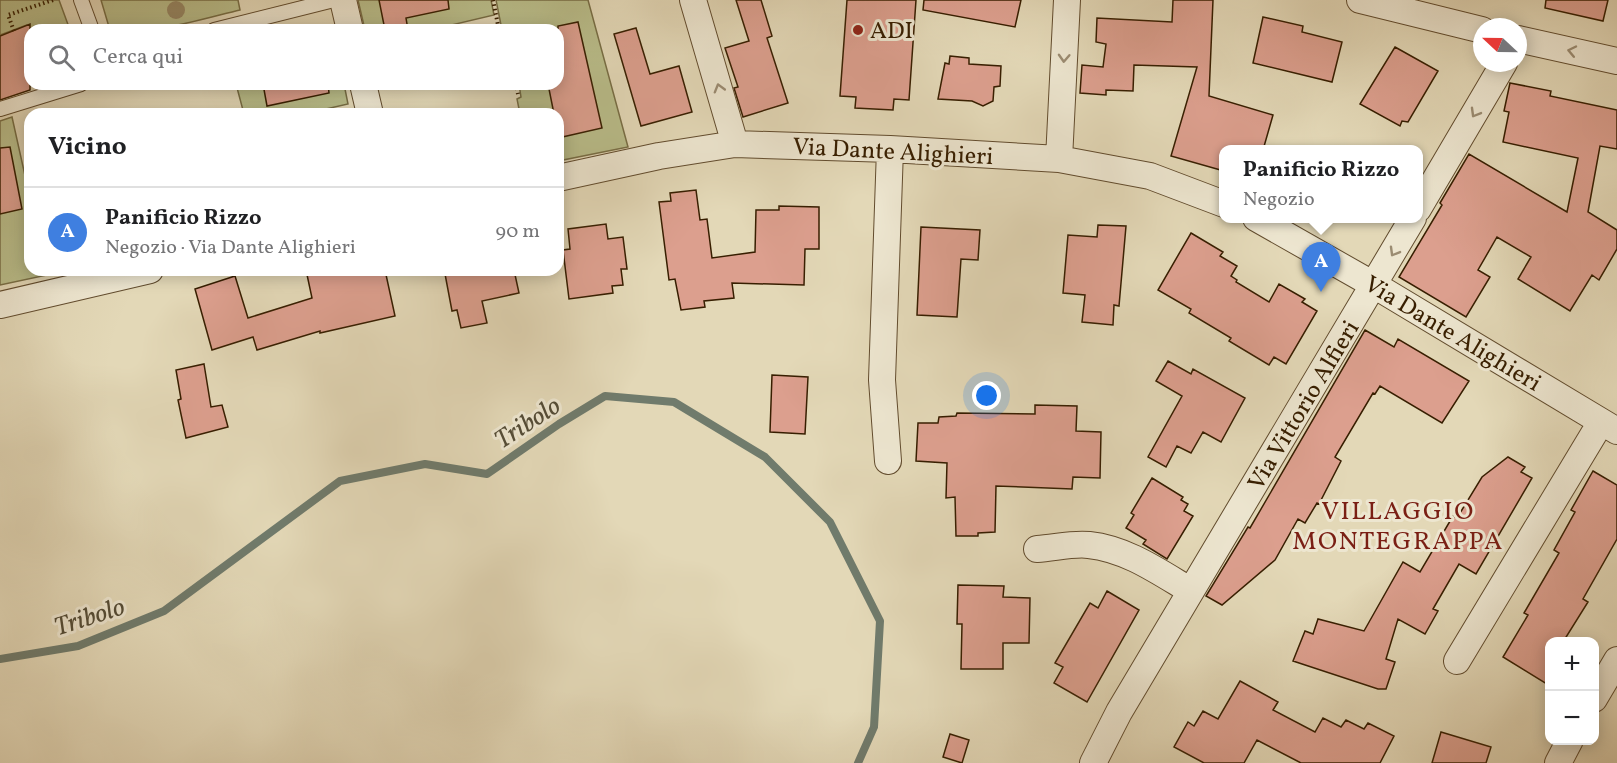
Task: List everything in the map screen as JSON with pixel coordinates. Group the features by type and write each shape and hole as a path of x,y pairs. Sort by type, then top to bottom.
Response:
{"street":[{"path":"343,0 349,24"},
{"path":"693,0 735,144"},
{"path":"1059,159 1067,0"},
{"path":"1360,0 1473,28"},
{"path":"1527,43 1617,61"},
{"path":"1423,202 1499,72"},
{"path":"364,90 369,108"},
{"name":"Via Dante Alighieri","path":"564,176 659,156 735,144 891,148 1059,159 1150,176 1219,202"},
{"path":"888,461 882,381 891,148"},
{"name":"Via Dante Alighieri","path":"1263,223 1374,285 1609,426"},
{"name":"Via Vittorio Alfieri","path":"1093,763 1119,712 1411,223"},
{"path":"0,305 124,276"},
{"path":"1457,661 1609,426"},
{"path":"1037,549 1087,545 1113,549 1148,565 1191,591"},
{"path":"1599,691 1617,660"},
{"path":"1557,763 1568,745"}],"lane":[{"path":"81,0 90,24"},
{"path":"238,24 334,0"},
{"path":"0,108 61,90"}],"path":[{"path":"14,31 8,15 52,0"},
{"path":"493,0 498,24"},
{"path":"517,90 518,94"}],"green space":[{"path":"0,0 59,0 68,24 24,24 24,26 0,35"},
{"path":"101,0 238,0 240,10 181,24 108,24"},
{"path":"358,0 491,0 494,15 456,24 364,24"},
{"path":"496,0 588,0 628,147 564,160 564,108 519,108 517,99 521,97 520,90 564,90 564,24 501,24"},
{"path":"238,90 345,90 348,104 330,108 242,108"},
{"path":"12,117 24,171 24,276 42,276 0,285 0,121"}],"building":[{"path":"379,0 448,0 449,9 406,18 407,24 384,24"},
{"path":"736,0 761,0 772,36 767,38 788,103 743,117 734,88 738,87 725,48 749,41"},
{"path":"847,0 916,0 909,100 894,99 893,110 855,108 856,97 840,96"},
{"path":"924,0 1021,0 1015,27 923,10"},
{"path":"1173,0 1213,0 1209,96 1273,115 1264,145 1219,145 1219,170 1171,156 1197,67 1134,65 1133,91 1106,90 1106,95 1080,93 1082,65 1103,67 1106,44 1096,42 1097,18 1172,22"},
{"path":"1546,0 1608,0 1603,21 1545,8"},
{"path":"1263,17 1303,26 1302,32 1342,42 1332,82 1253,63"},
{"path":"578,22 602,128 564,137 564,108 553,108 549,90 564,90 564,25"},
{"path":"24,26 24,90 30,90 0,100 0,36"},
{"path":"636,28 650,74 679,66 692,112 641,126 614,34"},
{"path":"1395,47 1438,71 1408,122 1402,121 1400,126 1360,104"},
{"path":"950,56 969,58 969,64 1001,66 1000,86 994,87 993,101 983,106 972,101 938,99 945,63 949,64"},
{"path":"1510,83 1551,91 1550,96 1617,110 1617,149 1600,146 1588,212 1617,230 1617,249 1599,280 1592,275 1570,311 1518,279 1531,257 1497,237 1478,270 1490,277 1466,317 1399,277 1469,154 1567,212 1578,158 1503,142 1509,112 1504,111"},
{"path":"264,90 329,90 329,93 267,106"},
{"path":"10,147 22,209 0,214 0,148"},
{"path":"696,190 700,220 707,219 712,258 755,252 756,210 779,210 779,206 819,207 819,249 805,249 804,285 732,283 734,298 704,301 705,307 681,310 675,279 669,280 659,202 671,201 670,193"},
{"path":"606,224 608,239 623,237 627,269 621,269 623,285 612,286 613,293 569,299 564,258 564,250 570,249 568,229"},
{"path":"1098,225 1126,226 1119,306 1114,305 1113,325 1082,322 1085,295 1063,293 1068,235 1097,237"},
{"path":"921,227 980,230 978,260 961,259 957,317 917,315"},
{"path":"1191,233 1223,252 1220,256 1237,266 1231,276 1237,280 1236,282 1269,302 1279,284 1305,299 1302,302 1317,311 1286,364 1274,357 1269,365 1229,341 1231,338 1189,313 1191,309 1158,290"},
{"path":"235,276 248,318 312,298 307,276 386,276 395,316 320,333 320,331 257,350 253,337 212,350 195,289"},
{"path":"445,276 515,276 519,293 482,301 487,323 461,328 457,310 452,311"},
{"path":"1365,330 1394,347 1398,339 1469,381 1442,423 1380,386 1375,394 1373,393 1335,457 1341,461 1319,504 1317,503 1305,523 1298,519 1275,560 1222,605 1206,596 1248,527 1250,528"},
{"path":"1168,361 1191,374 1193,369 1245,398 1221,442 1203,432 1191,453 1177,446 1166,467 1148,457 1182,396 1156,381"},
{"path":"204,364 211,407 222,405 228,427 186,438 178,400 181,399 176,370"},
{"path":"772,375 808,377 805,434 770,432"},
{"path":"1035,405 1077,406 1076,431 1101,432 1100,478 1073,477 1072,489 996,486 995,532 978,533 978,536 956,536 955,497 946,498 947,463 916,461 918,423 938,423 939,417 956,416 957,413 1035,414"},
{"path":"1508,457 1525,467 1521,472 1532,478 1476,574 1459,564 1433,609 1438,611 1425,634 1398,619 1386,659 1395,662 1386,689 1378,689 1293,661 1305,631 1313,634 1318,619 1364,631 1403,562 1420,572 1453,516 1457,518 1482,477"},
{"path":"1593,471 1617,485 1617,539 1583,599 1588,602 1566,637 1545,637 1545,683 1503,657 1528,615 1524,613 1559,553 1554,550 1575,512 1571,510"},
{"path":"1152,478 1183,497 1181,500 1188,504 1184,511 1193,516 1167,559 1143,544 1146,540 1126,528 1134,515 1131,513"},
{"path":"958,585 1004,586 1003,597 1030,598 1029,643 1003,643 1003,669 961,669 962,624 957,624"},
{"path":"1107,591 1139,610 1087,702 1054,683 1063,667 1055,663 1090,603 1098,608"},
{"path":"1240,681 1278,702 1273,710 1315,732 1323,718 1341,727 1346,720 1364,729 1368,723 1394,736 1380,763 1301,763 1257,740 1244,763 1204,763 1174,747 1188,722 1194,726 1203,711 1218,719"},
{"path":"1441,732 1491,747 1486,763 1432,763"},
{"path":"950,734 969,740 962,763 943,757"}],"waterway":[{"name":"Tribolo","path":"0,659 78,646 164,611 340,481 425,464 487,474 559,424 605,396 674,402 765,457 830,522 880,621 874,727 858,763"}],"place":[{"name":"ADI","path":"858,30"},
{"name":"Panificio Rizzo","path":"1321,292"}],"district":[{"name":"VILLAGGIO MONTEGRAPPA","path":"1398,525"}]}
